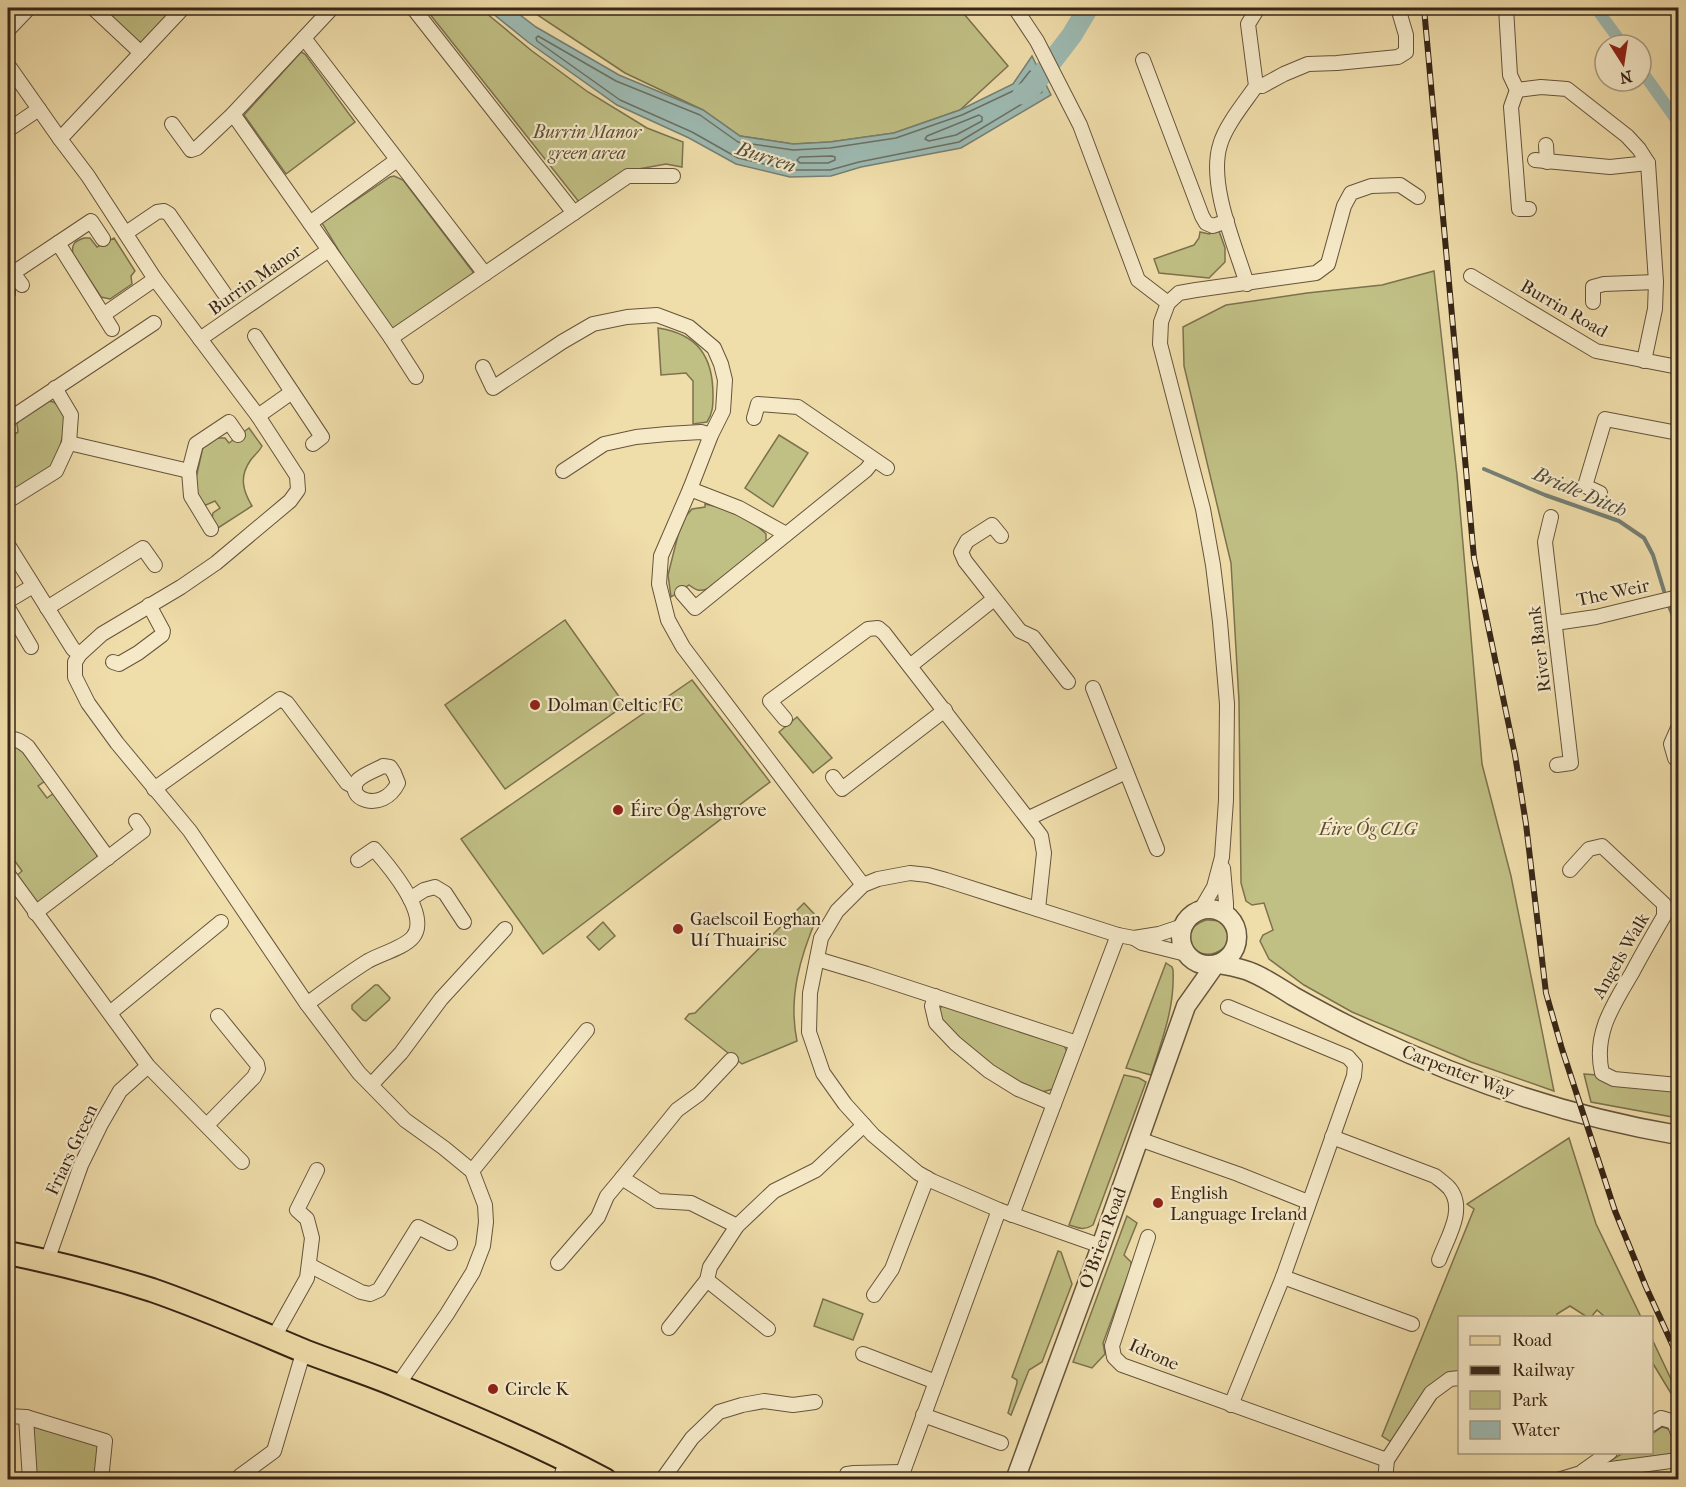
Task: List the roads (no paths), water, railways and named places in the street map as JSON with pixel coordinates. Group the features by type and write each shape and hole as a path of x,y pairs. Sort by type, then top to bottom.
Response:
{"main road":[{"path":"8,1253 102,1275 153,1291 397,1386 564,1469 605,1479"}],"street":[{"path":"8,30 29,8"},
{"path":"93,8 141,53"},
{"path":"60,139 183,8"},
{"path":"172,124 191,150 198,148 332,8"},
{"path":"413,8 574,213"},
{"path":"1015,8 1037,41 1080,124 1138,280 1168,303"},
{"path":"1247,284 1227,221 1216,168 1220,143 1256,86 1248,24 1258,8"},
{"path":"1256,86 1262,86 1308,64 1398,57 1406,52 1406,35 1398,8"},
{"path":"1506,8 1510,75 1517,90 1511,107 1519,209 1529,209"},
{"path":"304,38 485,273"},
{"path":"1143,60 1202,216 1206,223 1213,226 1227,221"},
{"path":"8,65 126,232 155,279 231,377 297,476 298,490 278,512 216,563 181,587 102,634 80,654 75,662 75,677 88,703 117,743 190,831 307,1004 358,1072 405,1120 470,1167 472,1171 484,1205 486,1222 483,1246 473,1272 397,1386"},
{"path":"1517,90 1541,87 1567,89 1627,136 1639,149 1648,164 1656,282 1655,309 1644,361"},
{"path":"8,130 39,109"},
{"path":"233,114 416,377"},
{"path":"1546,145 1541,161 1610,167 1648,164"},
{"path":"310,223 397,160"},
{"path":"390,338 628,176 673,176"},
{"path":"1200,911 1214,887 1222,857 1227,800 1228,733 1220,622 1213,565 1203,509 1160,344 1161,322 1168,303 1179,293 1316,273 1328,264 1344,206 1351,194 1371,186 1400,185 1418,196"},
{"name":"Burrin Manor","path":"126,232 157,212 164,211 169,214 224,292"},
{"path":"22,285 13,273 91,220 103,239"},
{"path":"58,243 112,329"},
{"name":"Burrin Manor","path":"200,339 329,250"},
{"name":"Burrin Road","path":"1471,276 1596,351 1678,367"},
{"path":"103,315 155,279"},
{"path":"1593,302 1593,287 1604,284 1656,282"},
{"path":"483,367 494,388 593,324 627,317 657,315 689,327 714,348 725,380 723,411 661,556 659,584 668,620 683,647 863,885"},
{"path":"8,420 154,323"},
{"path":"255,336 322,437 313,444"},
{"path":"8,501 56,471 69,443 71,416 55,388"},
{"path":"258,416 292,392"},
{"path":"754,418 758,404 798,407 887,468"},
{"path":"1600,493 1585,486 1605,419 1678,433"},
{"path":"211,529 191,496 189,471 196,444 229,422 238,435"},
{"path":"563,471 604,444 636,437 667,434 701,432 711,435"},
{"path":"69,443 189,471"},
{"path":"682,593 694,608 866,470 874,460"},
{"path":"690,489 739,508 786,534"},
{"name":"River Bank","path":"1551,517 1545,542 1571,763 1557,765"},
{"path":"1001,536 992,525 967,541 961,552 965,561 1020,631 1033,637 1068,682"},
{"path":"8,545 73,649 80,654"},
{"path":"47,608 143,548 155,565"},
{"path":"8,601 33,586"},
{"name":"The Weir","path":"1555,623 1596,617 1678,597"},
{"path":"910,666 994,599"},
{"path":"113,662 119,664 162,635 163,630 149,605"},
{"path":"8,608 32,647"},
{"path":"785,719 770,701 875,622 1041,836 1044,853 1038,909"},
{"path":"1093,688 1157,849"},
{"path":"154,789 280,699 287,703 347,783 355,786"},
{"path":"833,777 842,789 945,710"},
{"path":"1678,728 1671,744 1678,762"},
{"path":"8,740 20,741 27,747 108,858"},
{"path":"1029,819 1126,772"},
{"path":"35,913 143,831 136,821"},
{"name":"Angels Walk","path":"1570,870 1589,849 1602,846 1664,904 1664,916 1608,1013 1601,1037 1599,1059 1602,1072 1614,1079 1678,1085"},
{"path":"307,1004 353,971 411,939 417,931 418,922 414,906 396,877 374,849 358,860"},
{"path":"1222,857 1226,915"},
{"path":"1101,1246 1006,1213 927,1178 909,1166 864,1125 845,1104 824,1073 809,1032 810,993 821,938 837,911 863,885 878,879 910,873 928,875 1118,935 1134,938 1159,934 1183,926"},
{"path":"8,874 148,1066 242,1162"},
{"path":"410,899 424,890 435,887 445,892 464,922"},
{"path":"1187,955 1181,940 1183,926 1190,917 1200,911 1214,910 1226,915 1235,927 1237,938 1252,972"},
{"path":"110,1013 221,922"},
{"path":"371,1085 401,1053 441,999 505,929"},
{"path":"845,1479 847,1474 854,1473 901,1476 936,1382 1054,1104 1118,935"},
{"path":"1134,938 1142,943 1187,955 1200,964 1216,964 1229,957 1237,938"},
{"name":"O'Brien Road","path":"1187,955 1191,997"},
{"path":"816,959 1077,1043"},
{"name":"O'Brien Road","path":"1015,1479 1182,1017 1191,997 1216,964"},
{"name":"Carpenter Way","path":"1216,964 1252,972 1363,1033 1462,1076 1566,1110 1678,1135"},
{"path":"935,996 932,1006 936,1023 955,1043 988,1071 1017,1089 1054,1104"},
{"path":"1228,1007 1348,1057 1355,1065 1354,1076 1282,1277 1231,1405"},
{"path":"207,1125 254,1077 258,1069 218,1016"},
{"path":"472,1171 588,1030"},
{"path":"558,1263 598,1217 607,1196 677,1110 699,1094 731,1060"},
{"name":"Friars Green","path":"47,1261 81,1165 101,1124 120,1091 148,1066"},
{"path":"669,1328 707,1280 710,1267 737,1226 774,1191 816,1170 864,1125"},
{"path":"1332,1137 1435,1176 1449,1187 1455,1197 1457,1215 1439,1260"},
{"path":"1139,1139 1308,1202"},
{"path":"274,1337 307,1278 312,1238 307,1219 297,1210 317,1170"},
{"path":"622,1178 658,1201 691,1203 737,1226"},
{"path":"874,1295 892,1269 927,1178"},
{"path":"309,1265 361,1292 370,1294 379,1290 418,1227 450,1243"},
{"name":"Idrone","path":"1148,1237 1112,1346 1114,1357 1122,1365 1387,1460"},
{"path":"1282,1277 1412,1324"},
{"path":"707,1280 768,1329"},
{"path":"239,1479 274,1451 304,1350"},
{"path":"863,1354 936,1382"},
{"path":"1385,1479 1387,1460 1431,1392 1450,1379 1458,1378"},
{"path":"665,1478 692,1438 719,1412 764,1401 793,1405 815,1402"},
{"path":"923,1415 1001,1443"},
{"path":"8,1416 26,1417 105,1441 101,1479"},
{"path":"26,1417 30,1479"},
{"path":"1653,1423 1661,1418 1674,1422 1678,1433"},
{"path":"1581,1473 1607,1454"},
{"path":"1558,1479 1581,1473 1678,1460"}],"water":[{"path":"486,8 511,8 536,27 619,75 703,110 740,136 793,144 830,142 894,133 960,110 1013,84 1032,56 1051,95 961,148 861,167 831,176 790,177 736,164 689,138 617,105 528,42"}],"waterway":[{"name":"Burren","path":"1023,94 1030,90 1072,35 1088,8"},
{"path":"1596,8 1614,33"},
{"path":"1653,87 1678,122"},
{"name":"Bridle Ditch","path":"1484,469 1545,495 1619,521 1644,538 1653,555 1664,591"},
{"name":"Bridle Ditch","path":"1669,606 1678,628"}],"railway":[{"path":"1424,8 1474,558 1515,755 1526,824 1546,993 1615,1211 1678,1357"}],"place":[{"name":"Dolman Celtic FC","path":"535,705"},
{"name":"Éire Óg Ashgrove","path":"618,810"},
{"name":"Gaelscoil Eoghan Uí Thuairisc","path":"678,929"},
{"name":"English Language Ireland","path":"1158,1203"},
{"name":"Circle K","path":"493,1389"}],"park label":[{"name":"Burrin Manor green area","path":"587,142"},
{"name":"Éire Óg CLG","path":"1368,829"}]}
